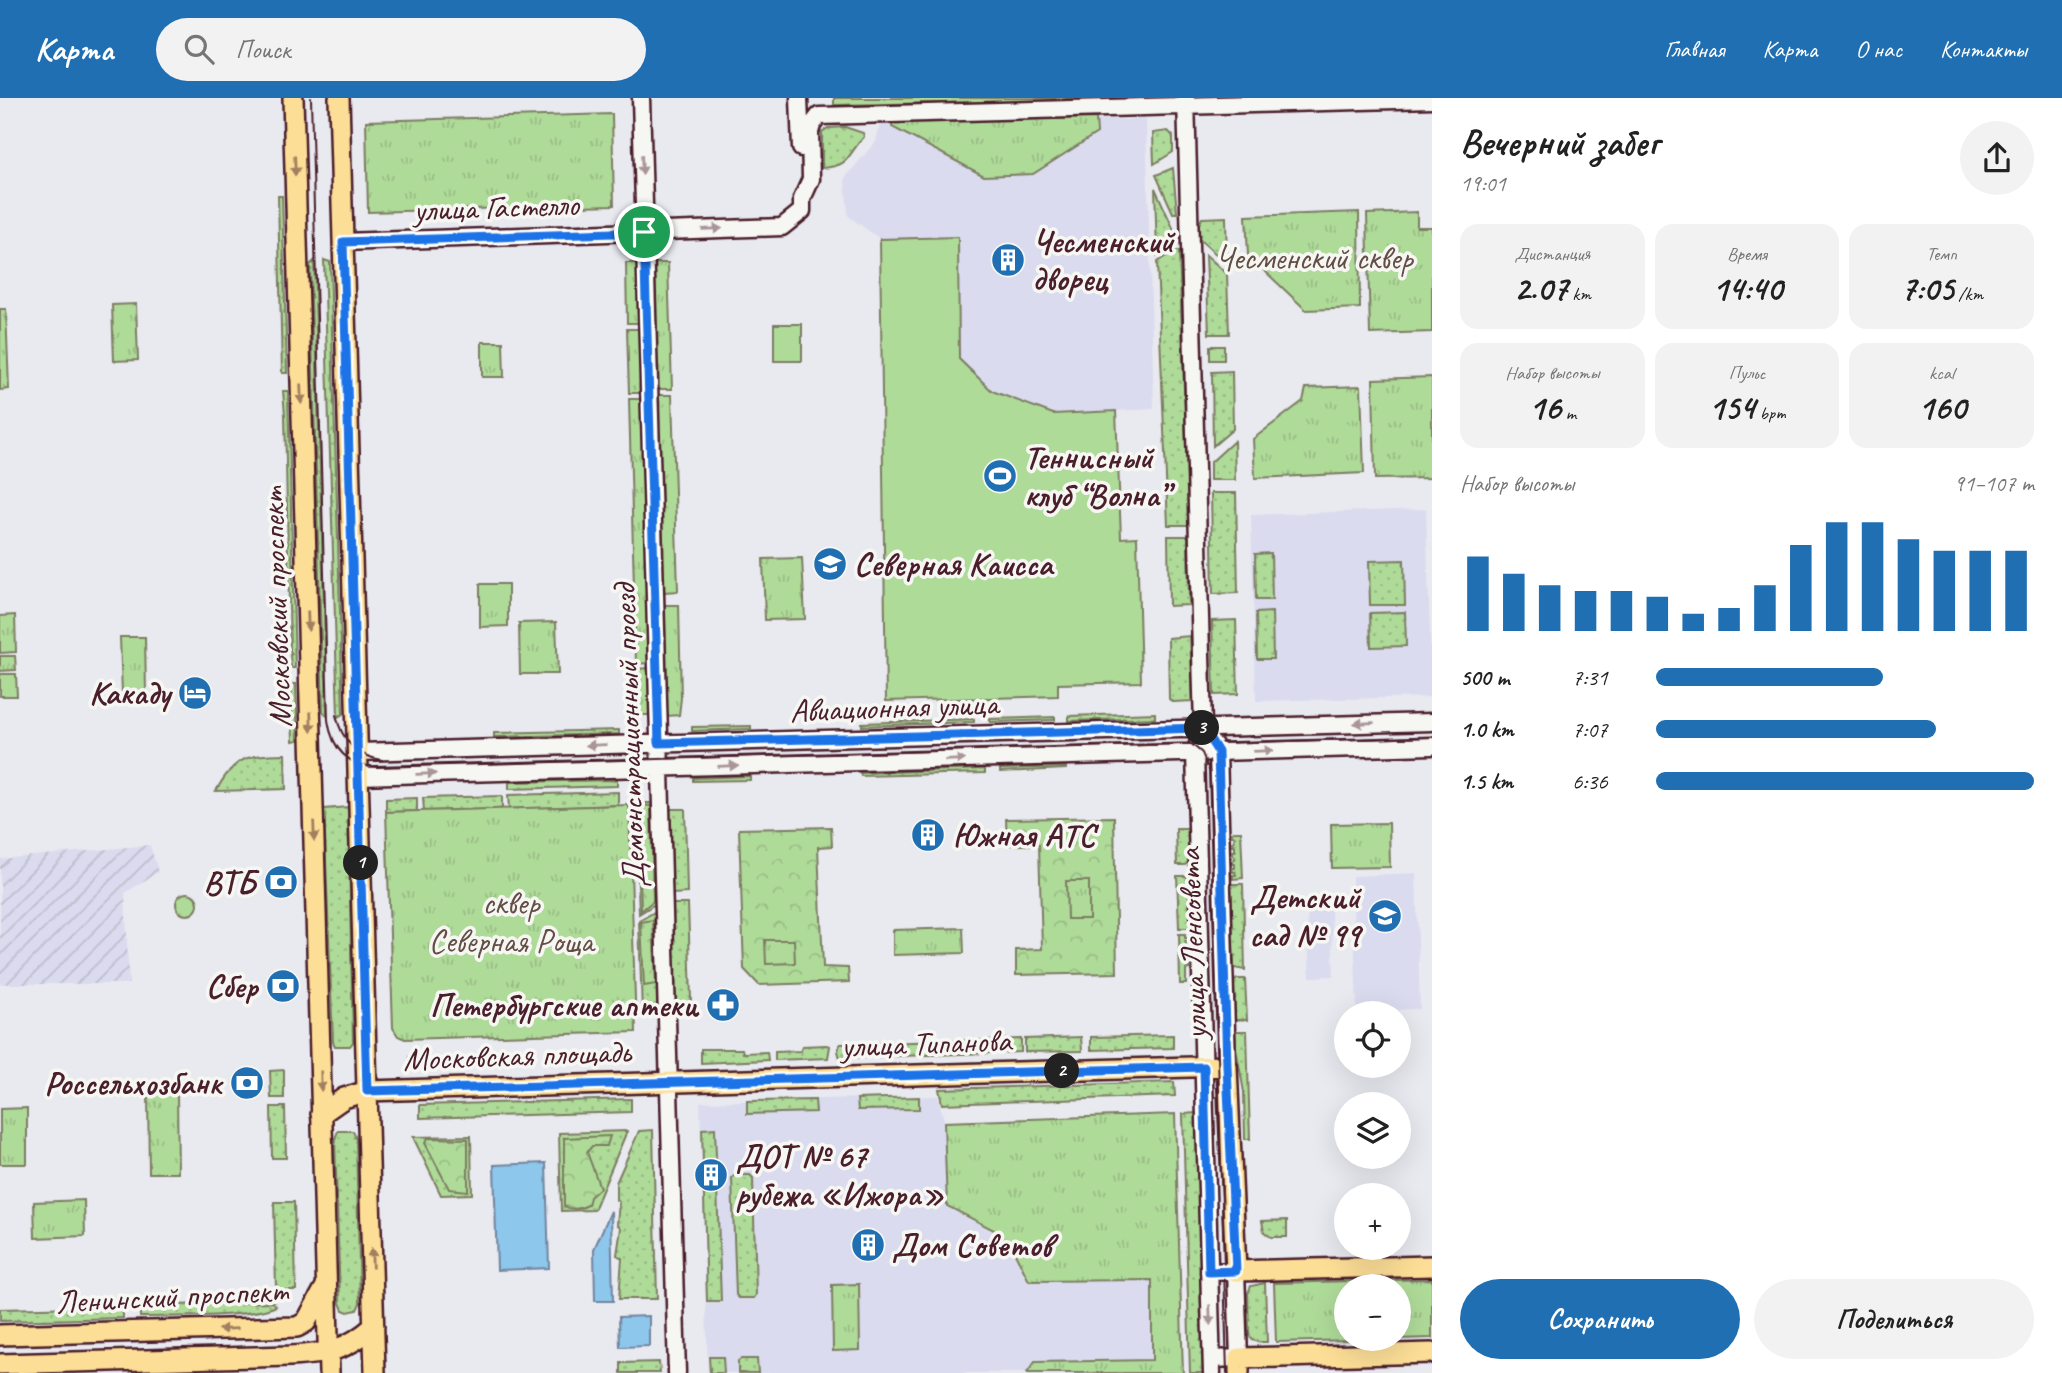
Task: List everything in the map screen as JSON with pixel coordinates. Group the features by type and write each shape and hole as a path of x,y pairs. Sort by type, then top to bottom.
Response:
{"main road":[{"name":"Московский проспект","path":"293,98 329,1373"},
{"path":"339,98 376,1373"},
{"name":"улица Типанова","path":"669,1082 1227,1066"},
{"name":"улица Ленсовета","path":"1227,1066 1236,1271"},
{"name":"Московская площадь","path":"367,1091 669,1082"},
{"path":"321,1114 344,1098 367,1091"},
{"path":"1236,1271 1432,1266"},
{"name":"Ленинский проспект","path":"0,1335 297,1327 306,1322 327,1285"},
{"path":"329,1352 353,1343 374,1326"},
{"name":"Ленинский проспект","path":"0,1364 290,1356 329,1352"},
{"path":"1239,1366 1432,1353"}],"street":[{"name":"Демонстрационный проезд","path":"641,98 677,1373"},
{"path":"799,98 802,199"},
{"name":"улица Гастелло","path":"343,242 782,227 803,211 802,199 811,179 810,132 819,116 1186,102 1432,99"},
{"name":"улица Ленсовета","path":"1186,102 1203,728 1195,753 1212,1366"},
{"name":"Авиационная улица","path":"358,752 1432,722"},
{"path":"1203,728 1218,752"},
{"name":"Авиационная улица","path":"358,776 1432,746"},
{"name":"улица Ленсовета","path":"1218,752 1227,1066"},
{"path":"1209,1272 1236,1271"},
{"name":"улица Ленсовета","path":"1236,1271 1239,1366"},
{"path":"1212,1366 1239,1366"}],"shaded area":[{"path":"1146,119 1154,409 1053,414 992,391 959,358 958,237 880,239 848,216 845,178 876,141 880,124"},
{"path":"1426,509 1432,697 1256,701 1251,515"},
{"path":"150,845 158,872 125,893 129,984 0,984 0,859"},
{"name":"Детский сад № 99","path":"1416,873 1420,1009 1411,1009 1411,1001 1357,1001 1352,876"},
{"path":"1331,908 1334,976 1310,977 1307,910"},
{"path":"938,1096 944,1120 946,1207 993,1231 1013,1251 1028,1282 1151,1281 1152,1359 1034,1361 1027,1373 708,1373 700,1102"}],"green space":[{"path":"834,98 1159,98 1159,99 834,105"},
{"path":"612,114 614,205 368,212 366,121"},
{"path":"1096,118 1097,133 1033,174 984,176 892,127 892,122"},
{"path":"845,127 863,133 864,137 844,162 822,168 822,132 828,128"},
{"path":"1168,131 1173,136 1173,152 1154,164 1153,133"},
{"path":"1173,168 1177,213 1173,213 1156,175"},
{"path":"1155,188 1173,228 1173,244 1157,255"},
{"path":"278,196 282,196 287,373 282,373"},
{"name":"Чесменский сквер","path":"1359,212 1360,308 1306,310 1248,255 1246,216"},
{"name":"Чесменский сквер","path":"1417,212 1417,227 1432,227 1432,332 1370,334 1367,214"},
{"path":"1226,217 1227,264 1199,239 1199,224 1202,218"},
{"name":"Теннисный клуб “Волна”","path":"958,237 959,359 992,391 1053,414 1116,411 1121,538 1137,537 1141,682 1058,684 1058,696 886,701 880,239"},
{"path":"1174,251 1179,251 1189,525 1168,525 1157,262"},
{"path":"1206,255 1227,274 1229,334 1209,334"},
{"path":"324,260 330,262 343,714 338,717"},
{"path":"314,261 327,716 323,711 310,265"},
{"path":"626,263 637,263 639,323 627,323"},
{"path":"654,263 668,263 672,389 658,389"},
{"path":"136,304 138,360 114,361 112,305"},
{"path":"0,309 6,309 9,389 0,390"},
{"path":"774,324 802,324 802,361 774,361"},
{"path":"627,329 639,329 641,393 629,393"},
{"path":"482,342 503,342 504,377 482,377"},
{"path":"1210,346 1224,346 1224,360 1210,360"},
{"path":"1232,371 1233,429 1213,446 1212,372"},
{"path":"1432,377 1432,478 1375,479 1373,379"},
{"path":"1361,386 1364,473 1255,478 1253,439 1303,401 1306,388"},
{"path":"283,391 288,391 295,668 291,668 290,654"},
{"path":"658,395 672,395 678,591 664,592"},
{"path":"629,399 641,399 648,663 636,664"},
{"path":"1234,441 1235,480 1210,480 1210,463"},
{"path":"1211,493 1236,493 1238,593 1213,594"},
{"path":"1168,536 1188,536 1189,605 1169,606"},
{"path":"1271,553 1272,600 1256,600 1255,554"},
{"path":"802,558 805,619 765,620 763,559"},
{"path":"1404,560 1405,605 1370,605 1369,561"},
{"path":"480,584 508,584 508,626 480,627"},
{"path":"664,605 679,605 681,698 679,715 667,716"},
{"path":"1272,612 1273,659 1257,659 1256,613"},
{"path":"1405,612 1406,646 1371,647 1370,613"},
{"path":"15,615 16,652 0,653 0,616"},
{"path":"1236,620 1238,694 1214,695 1212,621"},
{"path":"556,622 558,674 520,674 519,623"},
{"path":"1190,636 1193,701 1173,702 1169,699 1168,638"},
{"path":"120,637 145,637 146,693 122,694"},
{"path":"0,656 15,656 16,670 0,671"},
{"path":"648,668 650,715 637,715 636,669"},
{"path":"0,674 16,674 17,696 0,696"},
{"path":"291,684 296,684 298,740 293,741"},
{"path":"1155,713 1155,718 1069,721 1069,716"},
{"path":"1055,717 1055,720 991,722 989,719"},
{"path":"974,719 974,722 862,726 862,723"},
{"path":"751,726 751,729 692,731 692,727"},
{"path":"619,730 619,734 494,737 494,733"},
{"path":"285,754 286,789 216,791 229,771 243,760 261,755"},
{"path":"985,769 985,773 861,776 860,773"},
{"path":"1000,769 1066,769 1000,772"},
{"path":"750,776 750,780 693,781 693,778"},
{"path":"617,780 617,786 509,789 509,782"},
{"path":"618,792 618,805 509,809 508,795"},
{"path":"502,796 502,809 424,811 423,798"},
{"path":"417,798 417,811 386,812 386,799"},
{"path":"635,803 653,803 655,904 639,914"},
{"name":"сквер Северная Роща","path":"629,805 636,1032 405,1039 398,1036 393,1028 386,812"},
{"path":"638,805 651,806 653,901 641,911"},
{"path":"348,807 353,1042 350,1046 335,1046 324,809"},
{"path":"670,809 685,809 687,893 672,894"},
{"path":"1114,817 1117,973 1016,975 1016,950 1042,949 1039,845 1007,845 1006,819"},
{"path":"1389,823 1390,867 1332,868 1331,824"},
{"path":"831,827 832,846 818,847 823,967 848,968 849,982 759,985 744,969 739,829"},
{"path":"1176,829 1188,829 1188,862 1185,865 1177,865"},
{"path":"1241,831 1243,878 1233,879 1233,875 1236,875 1232,868 1235,868 1235,864 1232,864 1235,860 1232,851 1235,851 1235,846 1232,846 1235,836 1231,833"},
{"path":"1177,876 1189,878 1191,928 1179,928"},
{"path":"1066,881 1089,881 1089,919 1067,919"},
{"path":"1231,884 1243,884 1245,970 1234,968"},
{"path":"187,893 195,896 198,904 195,912 187,915 179,912 176,904 179,896"},
{"path":"672,904 688,904 691,999 685,1011 676,1013"},
{"path":"656,911 658,1013 642,1013 639,921"},
{"path":"653,920 656,984 644,986 641,922"},
{"path":"963,928 964,953 893,955 893,930"},
{"path":"1179,934 1185,934 1185,938 1188,938 1188,941 1185,941 1188,950 1186,956 1189,957 1189,960 1186,960 1189,969 1186,970 1186,984 1180,984"},
{"path":"765,940 794,940 795,963 766,964"},
{"path":"1237,979 1245,979 1247,1020 1235,1020 1234,982"},
{"path":"1235,1031 1247,1031 1250,1139 1245,1139 1244,1092"},
{"path":"1173,1035 1173,1048 1091,1050 1091,1037"},
{"path":"1081,1037 1082,1051 1025,1052 1025,1039"},
{"path":"1021,1039 1021,1052 840,1058 838,1051 840,1044"},
{"path":"802,1046 830,1046 828,1058 775,1060 775,1052 801,1051"},
{"path":"701,1049 767,1052 768,1060 701,1063"},
{"path":"409,1057 425,1057 437,1066 409,1066"},
{"path":"284,1070 284,1098 271,1098 270,1071"},
{"path":"1174,1082 1175,1096 942,1104 939,1089"},
{"path":"148,1093 177,1093 178,1173 149,1173"},
{"path":"919,1097 919,1109 858,1110 857,1099"},
{"path":"631,1099 631,1112 420,1118 420,1105"},
{"path":"815,1100 816,1112 747,1114 747,1101"},
{"path":"271,1107 285,1107 286,1158 272,1158"},
{"path":"27,1108 27,1164 0,1164 0,1109"},
{"path":"1196,1113 1203,1373 1190,1373 1183,1114"},
{"path":"1175,1114 1183,1373 1027,1373 1035,1362 1152,1360 1152,1280 1029,1281 1014,1251 994,1230 947,1206 944,1122"},
{"path":"715,1128 721,1301 707,1301 702,1129"},
{"path":"653,1130 657,1299 619,1299 622,1258 617,1255 621,1228 617,1224 619,1202 616,1200 616,1183 639,1131"},
{"path":"338,1131 353,1131 356,1139 360,1303 357,1310 348,1312 343,1310 340,1303 335,1139"},
{"path":"627,1131 594,1210 561,1211 559,1133"},
{"path":"471,1136 472,1194 441,1195 413,1137"},
{"path":"610,1136 607,1146 592,1146 587,1152 600,1188 590,1197 588,1205 582,1208 570,1209 564,1206 564,1138"},
{"path":"428,1138 468,1139 468,1191 449,1189 425,1143"},
{"path":"735,1175 750,1175 753,1178 754,1298 739,1298 736,1295 732,1178"},
{"path":"84,1200 85,1236 35,1238 34,1202"},
{"path":"274,1202 294,1202 296,1290 276,1290"},
{"path":"1287,1220 1287,1237 1271,1237 1264,1232 1262,1221"},
{"path":"1432,1279 1432,1338 1411,1339 1411,1280"},
{"path":"1334,1281 1334,1340 1276,1342 1274,1283"},
{"path":"1265,1283 1267,1342 1259,1342 1249,1334 1248,1293 1251,1286"},
{"path":"859,1284 860,1350 833,1351 832,1285"},
{"path":"273,1302 276,1306 250,1313 140,1317 140,1306"},
{"path":"123,1306 123,1318 0,1321 0,1309"},
{"path":"709,1357 723,1357 724,1373 710,1373"},
{"path":"757,1359 758,1373 738,1373 738,1361"},
{"path":"659,1362 660,1373 621,1373 621,1363"}],"water":[{"path":"546,1163 549,1268 497,1270 494,1165"},
{"path":"611,1211 613,1301 595,1301 594,1249"},
{"path":"649,1316 649,1346 620,1347 619,1317"}],"tram line":[{"path":"311,98 328,720 337,747 349,759 377,767 1432,737"},
{"path":"336,715 351,746 365,755 382,760"},
{"path":"1189,742 1202,753 1210,773 1227,1373"}],"place":[{"name":"Чесменский дворец","path":"1008,260"},
{"name":"Теннисный клуб “Волна”","path":"1000,476"},
{"name":"Северная Каисса","path":"830,564"},
{"name":"Какаду","path":"195,693"},
{"name":"Южная АТС","path":"928,835"},
{"name":"ВТБ","path":"281,882"},
{"name":"Детский сад № 99","path":"1385,916"},
{"name":"Сбер","path":"283,986"},
{"name":"Петербургские аптеки","path":"723,1005"},
{"name":"Россельхозбанк","path":"247,1083"},
{"name":"ДОТ № 67 рубежа «Ижора»","path":"711,1175"},
{"name":"Дом Советов","path":"868,1245"}],"route":[{"path":"644,232 659,743 1203,728 1218,752 1236,1271 1209,1272 1204,1067 367,1091 343,242 644,232"}]}
